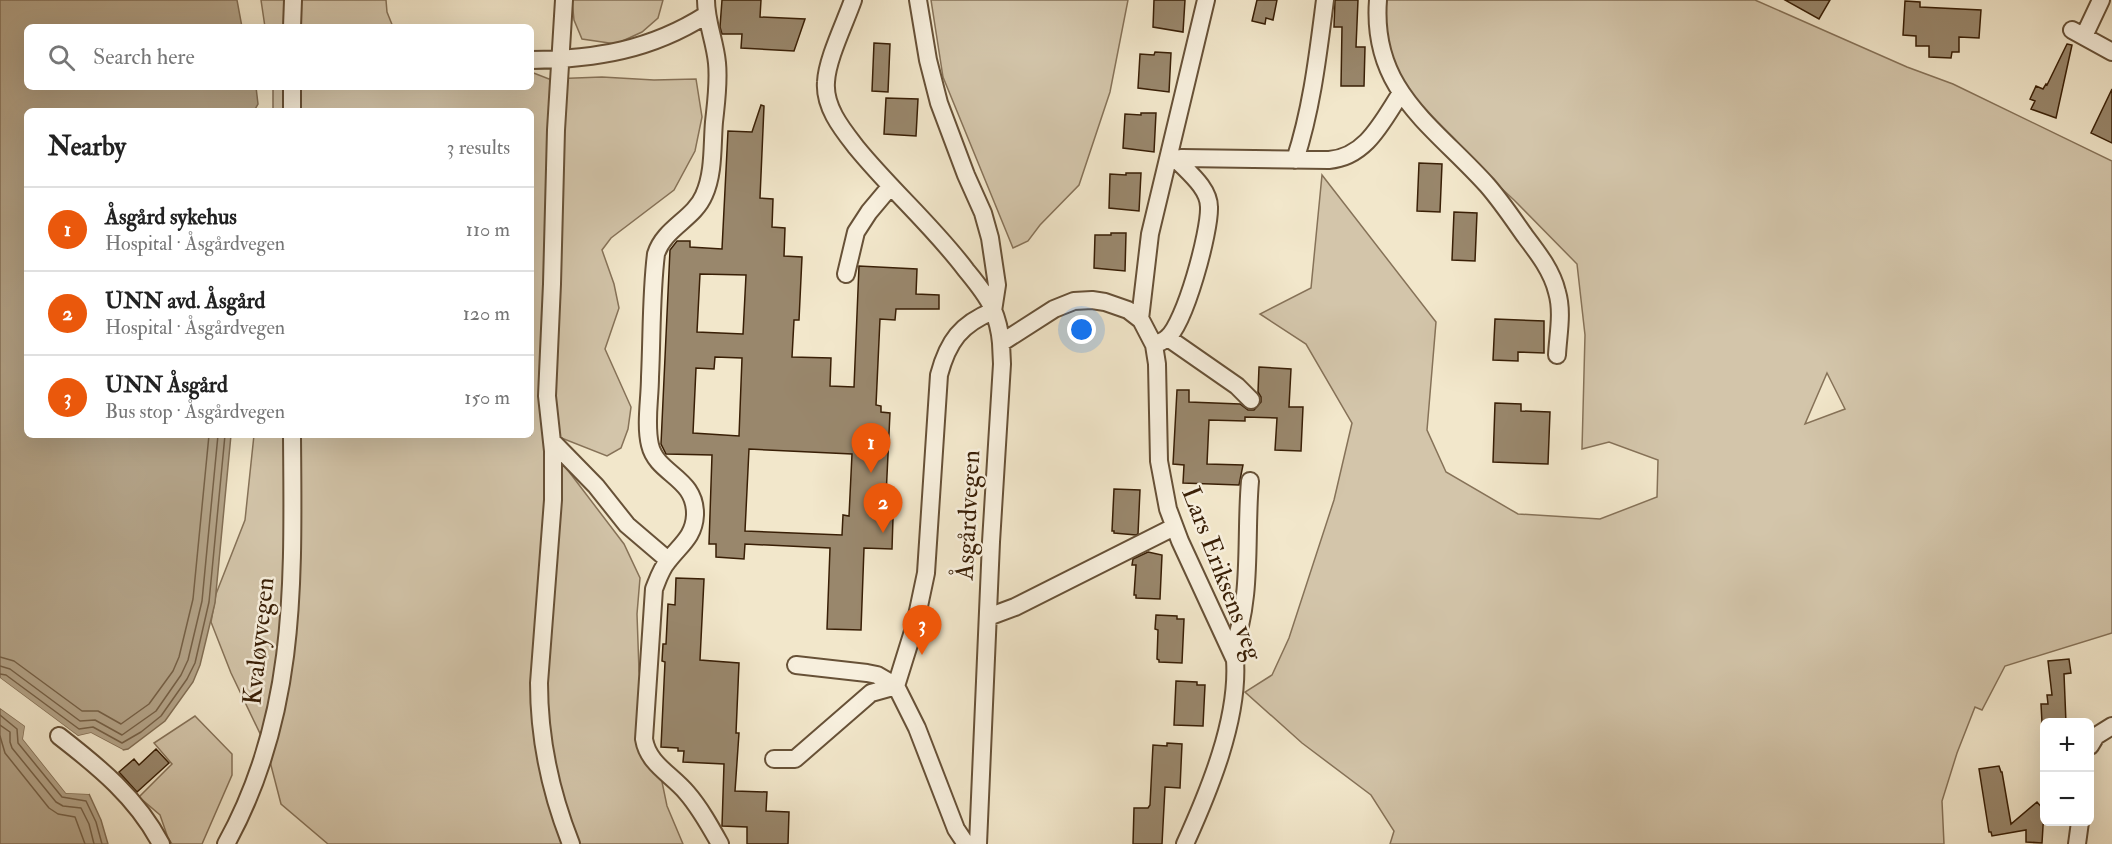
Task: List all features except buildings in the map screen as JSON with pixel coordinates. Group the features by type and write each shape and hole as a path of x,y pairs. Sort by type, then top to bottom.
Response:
{"street":[{"path":"292,24 293,0"},
{"path":"564,0 556,130 547,396 552,441 552,508 541,647 539,709 549,779 571,844"},
{"path":"854,0 829,66 826,96 839,125 890,186 950,250 978,285 993,311"},
{"path":"918,0 928,60 939,103 983,213 990,238 997,285 993,311"},
{"path":"1140,319 1150,234 1172,159 1206,0"},
{"path":"1295,159 1303,135 1312,92 1325,0"},
{"path":"1378,0 1379,41 1389,73 1401,93 1420,117 1496,195 1551,275 1559,300 1557,356"},
{"path":"2101,0 2078,33 2112,52"},
{"path":"534,60 586,57 636,48 669,36 706,7 718,80 708,183 703,198 696,208 662,240 655,262 649,412 650,445 660,462 679,478 695,503 695,517 688,540 669,560 660,573 654,589 645,748 657,765 685,790 697,805 720,844"},
{"path":"292,90 292,108"},
{"path":"1172,159 1338,159 1354,153 1371,138 1401,93"},
{"path":"1172,159 1203,187 1210,207 1198,273 1176,325 1161,341 1237,386 1251,400"},
{"path":"846,274 856,232 890,186"},
{"path":"1001,343 1054,309 1074,302 1092,300 1105,302 1128,310 1140,319"},
{"path":"896,686 915,625 926,573 939,375 944,358 958,333 979,316 993,311"},
{"name":"Åsgårdvegen","path":"978,844 1002,364 999,325 993,311"},
{"name":"Lars Eriksens veg","path":"1140,319 1161,341 1157,364 1159,461 1163,489 1174,527 1232,652 1237,681 1231,715 1209,788 1185,844"},
{"name":"Kvaløyvegen","path":"226,844 246,804 263,758 277,711 284,673 291,584 292,438"},
{"path":"552,441 596,486 627,525 669,560"},
{"path":"1232,652 1240,632 1244,609 1250,536 1248,506 1250,481"},
{"path":"988,617 1015,607 1174,527"},
{"path":"796,665 877,675 896,686 916,728 954,824 966,844"},
{"path":"774,759 795,759 872,693 896,686"},
{"path":"2094,739 2096,735 2112,726"},
{"path":"59,736 118,785 146,817 161,844"},
{"path":"2077,844 2079,826"}],"shaded area":[{"path":"261,0 386,0 387,12 392,24 265,24"},
{"path":"572,0 663,0 658,18 642,32 616,44 582,39 574,20"},
{"path":"931,0 1128,0 1110,92 1079,185 1040,225 1028,241 1013,248 943,77"},
{"path":"1383,0 1755,0 1907,67 1953,84 2112,161 2112,633 2005,666 1982,710 1975,707 1957,753 1942,801 1944,844 1390,844 1394,831 1371,795 1302,743 1245,692 1272,675 1289,638 1334,500 1352,423 1306,344 1260,314 1311,288 1322,175 1436,322 1427,430 1446,472 1518,514 1600,519 1657,497 1658,460 1609,442 1582,449 1585,335 1577,264 1514,200 1445,136 1406,93 1391,63","holes":["1827,373 1845,409 1805,424"]},
{"path":"534,73 549,79 602,77 654,80 696,79 702,117 695,151 674,190 611,238 602,250 614,284 619,308 605,349 631,407 628,429 621,448 607,456 559,437 554,452 624,544 640,578 637,614 639,671 667,806 683,844 328,844 281,804 266,746 231,673 211,622 216,594 245,520 254,438 534,438 534,108 273,108 273,90 534,90"},
{"path":"195,716 232,754 232,775 202,844 172,844 160,815 139,797 172,764 154,743"}],"water":[{"path":"0,0 237,0 241,24 24,24 24,90 256,90 258,104 256,108 24,108 24,438 231,438 215,603 200,665 193,682 165,721 128,749 123,750 91,733 78,736 0,678"},
{"path":"0,708 25,726 23,739 66,793 89,794 101,820 108,844 0,844"}],"pier":[{"path":"0,678 78,736 91,733 123,750 121,753 116,751 90,736 77,738 0,682"},
{"path":"0,705 27,725 26,738 68,790 91,792 89,794 66,793 23,739 25,726 0,708"}],"place":[{"name":"Åsgård sykehus","path":"871,473"},
{"name":"UNN avd. Åsgård","path":"883,533"},
{"name":"UNN Åsgård","path":"922,655"}]}
